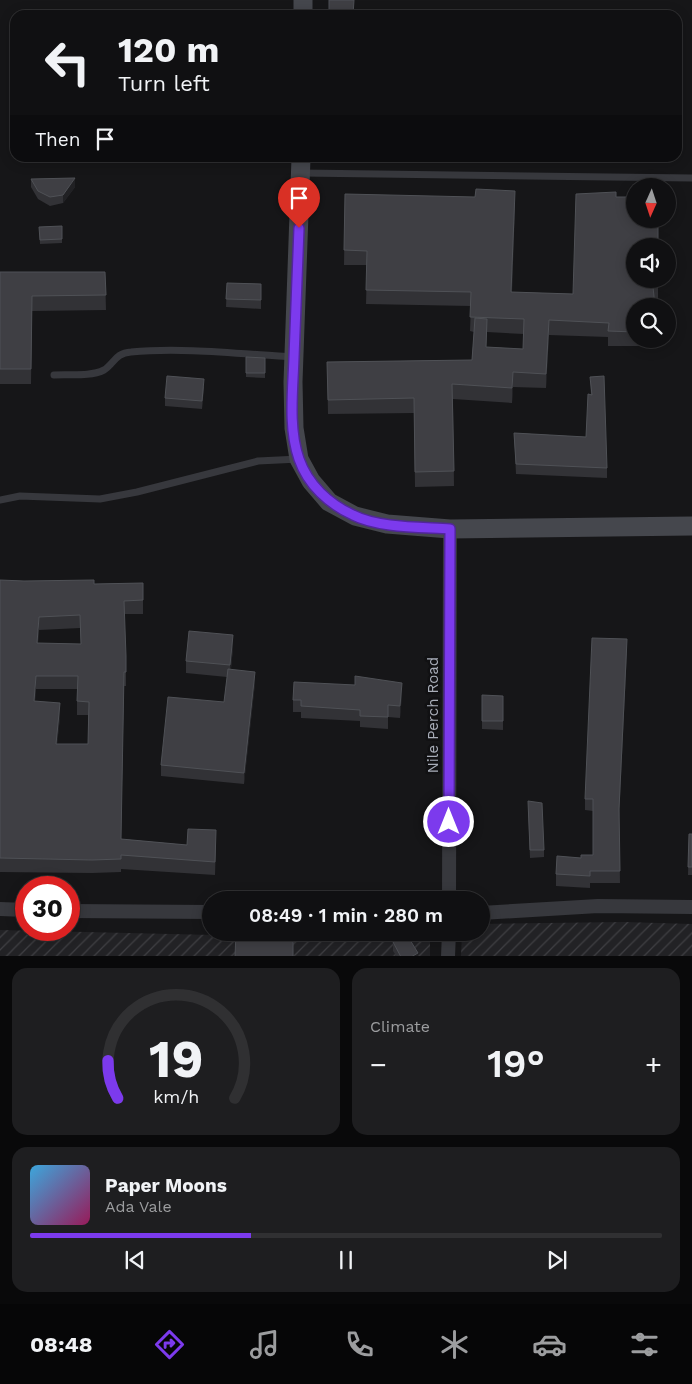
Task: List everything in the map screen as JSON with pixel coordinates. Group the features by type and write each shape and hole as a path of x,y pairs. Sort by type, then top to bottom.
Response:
{"street":[{"path":"301,165 294,357 294,428 299,459 310,481 330,502 355,516 386,524 450,529 692,526"},
{"name":"Nile Perch Road","path":"449,891 450,529"},
{"path":"490,912 598,906 692,907"},
{"path":"0,909 15,910"},
{"path":"80,911 202,912"},
{"path":"448,941 448,956"}],"lane":[{"path":"301,165 692,178"},
{"path":"54,375 94,374 106,369 114,358 129,352 158,350 294,357"},
{"path":"0,500 20,496 100,499 137,492 258,461 299,459"}],"shaded area":[{"path":"624,922 692,924 692,956 461,956 462,941 490,941 490,924"},
{"path":"0,930 15,930 15,941 80,941 80,932 202,935 202,941 430,941 430,956 0,956"}],"building":[{"path":"329,0 354,0 353,10 329,10"},
{"path":"75,178 63,195 50,197 38,191 31,179"},
{"path":"476,189 515,191 511,292 573,294 576,194 616,192 616,197 626,197 626,228 658,228 658,238 626,238 626,288 653,288 654,298 626,298 626,332 608,331 609,323 549,320 546,374 513,372 512,388 452,384 454,471 415,472 414,398 328,400 327,362 472,360 475,318 487,319 486,347 523,349 524,319 470,317 471,292 366,290 367,251 344,250 345,194 475,197"},
{"path":"62,226 62,239 40,240 39,227"},
{"path":"0,272 105,272 106,295 32,296 31,369 0,369"},
{"path":"227,283 261,284 261,300 226,299"},
{"path":"246,357 265,358 265,373 246,373"},
{"path":"167,376 204,379 202,401 165,398"},
{"path":"604,376 607,468 516,464 514,433 586,437 588,394 592,395 590,377"},
{"path":"0,580 94,580 94,584 143,583 143,600 124,601 126,672 124,672 121,839 187,845 188,829 216,830 215,862 121,855 121,859 92,860 0,858","holes":["80,615 81,644 37,643 39,617","36,676 78,676 77,701 89,702 88,744 56,744 60,703 34,701"]},
{"path":"189,631 233,635 230,665 186,661"},
{"path":"592,638 627,639 619,809 620,871 590,871 590,876 556,874 557,856 581,858 581,855 593,855 593,799 585,799"},
{"path":"228,669 255,672 244,773 161,765 168,697 224,702"},
{"path":"355,676 402,683 400,706 388,705 388,717 360,716 360,710 301,706 301,700 293,700 294,682 355,685"},
{"path":"482,695 503,696 503,721 482,721"},
{"path":"528,801 542,803 544,850 530,850"},
{"path":"689,834 692,834 692,867 688,867"},
{"path":"236,941 293,941 293,956 235,956"},
{"path":"411,941 418,953 413,956 400,956 393,942"}],"route":[{"path":"299,228 293,382 294,428 299,459 310,481 330,502 355,516 386,524 450,529 449,822"}]}
